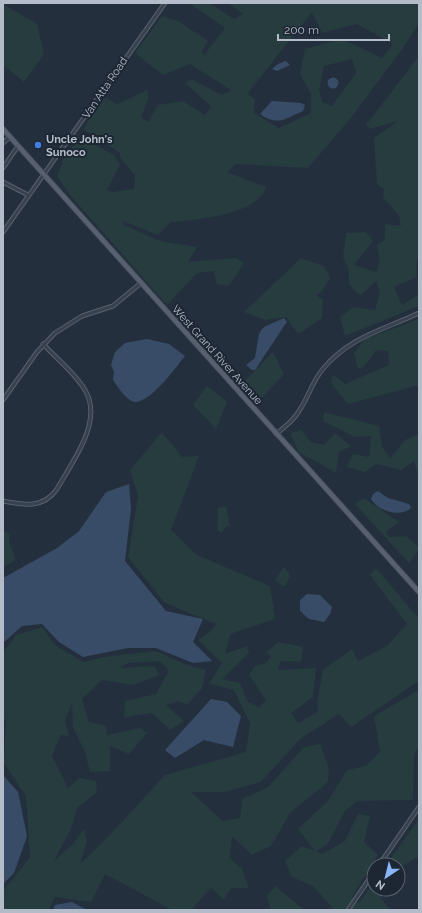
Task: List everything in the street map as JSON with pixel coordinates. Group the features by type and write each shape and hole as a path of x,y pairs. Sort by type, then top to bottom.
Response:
{"main road":[{"name":"West Grand River Avenue","path":"3,129 419,592"}],"street":[{"name":"Van Atta Road","path":"3,232 164,3"},
{"path":"3,143 10,137"},
{"path":"3,168 18,146"},
{"path":"3,182 28,195"},
{"path":"3,400 43,344 60,329 72,321 116,304 141,283"},
{"path":"276,434 296,415 321,371 344,349 356,340 387,325 419,313"},
{"path":"3,501 30,505 49,498 57,489 90,427 91,411 86,391 78,380 43,344"},
{"path":"385,857 419,807"},
{"path":"348,910 366,884"}],"green space":[{"path":"189,3 209,3 234,19 243,14 228,3 419,3 419,23 403,48 350,119 308,168 236,164 227,172 266,187 261,196 251,204 239,210 225,214 195,220 171,222 158,235 123,221 124,225 160,241 197,247 188,262 236,258 244,263 229,286 217,284 214,271 197,273 167,305 70,195 57,176 66,152 83,138 114,155 120,165 107,190 113,192 134,189 135,175 120,158 120,153 83,129 105,97 117,104 148,90 148,100 141,117 148,122 158,105 183,101 205,115 211,106 185,83 191,79 222,95 231,90 190,64 163,75 135,53 162,16 178,21 208,41 202,52 204,55 225,28","holes":["312,12 322,33 357,24 393,44 382,58 342,39 305,49 300,74 311,94 311,113 279,128 254,113 255,99 247,94","352,59 356,73 332,106 322,102 319,90 324,66"]},
{"path":"3,4 37,24 44,54 24,82 3,65"},
{"path":"419,56 419,258 417,258 416,277 394,287 402,305 419,294 419,306 345,336 340,317 353,307 375,310 380,293 376,281 361,295 349,284 349,271 343,257 346,233 366,232 373,241 354,265 376,272 380,262 377,245 385,239 385,224 401,226 399,216 383,197 384,189 377,184 374,138 398,121 370,129 366,125"},
{"path":"301,258 324,266 330,278 322,291 316,295 323,300 322,318 298,334 286,317 265,320 244,312"},
{"path":"419,319 419,385 348,404 331,383 333,375 345,384 389,365 388,351 376,350 364,367 358,369 354,353 365,339"},
{"path":"273,352 284,374 259,401 242,384"},
{"path":"207,386 227,402 216,429 193,405"},
{"path":"324,412 379,426 382,447 390,458 405,440 419,434 419,479 414,461 401,470 376,464 365,472 347,467 353,454 369,457 371,436 355,437 323,421"},
{"path":"301,430 311,442 324,445 335,433 351,446 339,452 336,473 299,452 290,433"},
{"path":"162,432 182,457 199,456 171,530 197,555 270,586 275,619 230,634 225,654 247,646 249,653 222,679 240,683 248,702 259,707 266,700 249,675 255,666 266,663 271,656 266,653 278,642 303,647 301,662 280,661 278,670 316,668 313,697 291,713 298,723 318,712 317,704 323,670 352,649 358,661 387,646 407,624 370,575 376,568 419,619 419,681 351,727 339,714 300,739 261,782 224,792 191,792 223,821 240,818 242,799 268,787 304,747 320,744 329,768 328,782 290,813 271,846 252,855 232,836 230,858 242,869 249,888 231,888 224,900 211,888 191,910 172,910 105,874 91,902 55,897 49,910 3,910 3,891 30,857 26,796 4,763 6,721 3,717 3,652 16,635 42,627 56,646 84,662 103,657 156,651 187,665 206,670 202,688 187,705 178,701 166,705 184,721 170,730 152,713 124,717 125,701 156,694 169,670 160,661 128,663 120,668 155,666 159,675 133,685 102,680 82,699 89,722 106,726 107,735 140,728 147,733 129,754 110,746 110,771 90,772 85,752 73,727 72,703 65,721 69,736 61,735 52,756 68,788 79,778 96,781 97,792 77,808 71,829 54,861 73,844 84,829 87,841 80,864 107,838 165,775 246,752 250,723 234,690 209,684 222,663 198,640 210,632 216,624 165,603 128,557 138,496 130,470"},
{"path":"364,498 399,522 386,532 389,537 406,536 419,547 419,550 409,563 355,504"},
{"path":"226,506 230,527 227,526 222,533 217,530 218,508"},
{"path":"3,530 10,534 9,542 16,560 3,567"},
{"path":"283,567 288,571 290,577 284,587 275,580"},
{"path":"419,690 419,748 414,754 413,800 357,801 345,811 327,845 316,851 322,854 345,841 358,814 370,816 364,842 378,855 377,857 366,857 366,874 352,897 359,903 366,893 366,897 381,897 390,910 334,910 313,886 292,877 285,861 302,846 315,851 298,829 328,801 347,770 366,766 380,752 374,716"},
{"path":"419,819 419,856 406,864 406,857 392,857"},
{"path":"275,886 306,910 271,910 267,896"}],"water":[{"path":"286,61 290,65 277,71 272,69 278,64"},
{"path":"333,77 337,79 339,83 337,87 333,89 329,87 327,83 329,79"},
{"path":"272,101 301,103 305,105 303,111 277,121 266,118 260,114"},
{"path":"284,318 287,322 255,370 252,370 246,365 255,358 259,334 262,329"},
{"path":"147,339 169,344 185,356 155,391 141,401 134,402 125,396 113,380 114,372 111,365 115,352 125,343"},
{"path":"129,484 131,508 125,561 166,611 203,619 193,642 212,661 193,663 156,648 128,648 83,657 59,642 42,624 22,626 3,643 3,578 57,548 79,531 106,492"},
{"path":"378,491 388,498 409,504 411,508 406,511 395,513 384,510 371,499 373,494"},
{"path":"307,594 320,595 332,607 330,614 324,622 309,619 300,611 300,600"},
{"path":"211,699 227,702 241,716 233,747 204,740 175,758 165,750"},
{"path":"3,775 18,792 27,836 14,873 3,884"},
{"path":"72,902 87,910 53,910 55,905"}],"place":[{"name":"Uncle John's Sunoco","path":"38,145"}]}
